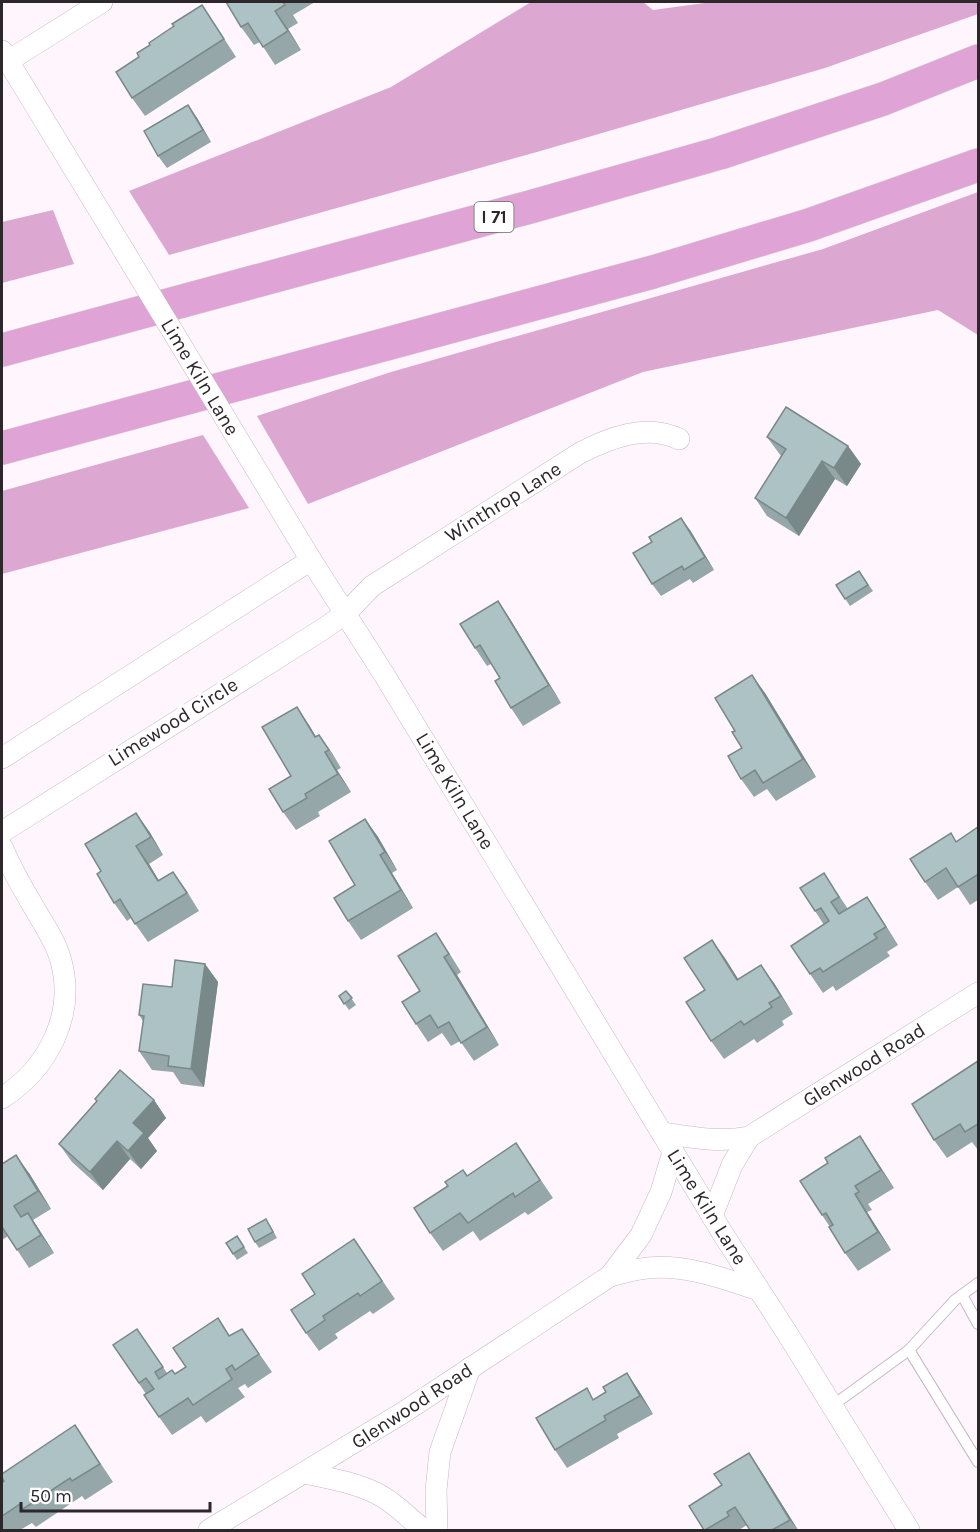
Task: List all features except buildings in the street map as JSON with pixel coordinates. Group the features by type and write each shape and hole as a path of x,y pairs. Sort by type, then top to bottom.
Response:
{"highway":[{"name":"I 71","path":"2,350 720,153 883,99 978,61"},
{"path":"2,448 653,272 809,225 978,165"}],"street":[{"path":"5,56 102,2"},
{"name":"Lime Kiln Lane","path":"5,56 311,560 386,676 712,1216 909,1530"},
{"name":"Winthrop Lane","path":"345,614 372,586 599,443 611,438 652,431 679,439"},
{"path":"2,758 311,560"},
{"name":"Limewood Circle","path":"2,832 345,614"},
{"path":"2,848 21,887 55,945 61,961 65,996 61,1025 50,1051 28,1078 2,1098"},
{"name":"Glenwood Road","path":"662,1133 730,1141 749,1137 978,993"},
{"name":"Glenwood Road","path":"712,1216 732,1165 749,1137"},
{"name":"Glenwood Road","path":"209,1530 404,1412 610,1276 641,1235 660,1192 673,1152"},
{"name":"Glenwood Road","path":"610,1276 648,1268 678,1269 709,1274 759,1290"},
{"path":"436,1530 437,1470 440,1452 470,1368"},
{"path":"305,1473 341,1481 380,1496 424,1530"}],"lane":[{"path":"832,1406 909,1350 929,1326 962,1295 978,1284"},
{"path":"962,1295 978,1324"},
{"path":"909,1350 978,1462"}],"shaded area":[{"path":"531,2 643,2 653,10 712,2 978,2 978,14 825,68 537,152 169,255 129,191 391,87"},
{"path":"978,192 978,335 938,310 643,372 308,504 257,416 391,372 823,249"},
{"path":"53,210 74,264 2,283 2,222"},
{"path":"203,435 249,508 2,574 2,491"}]}
